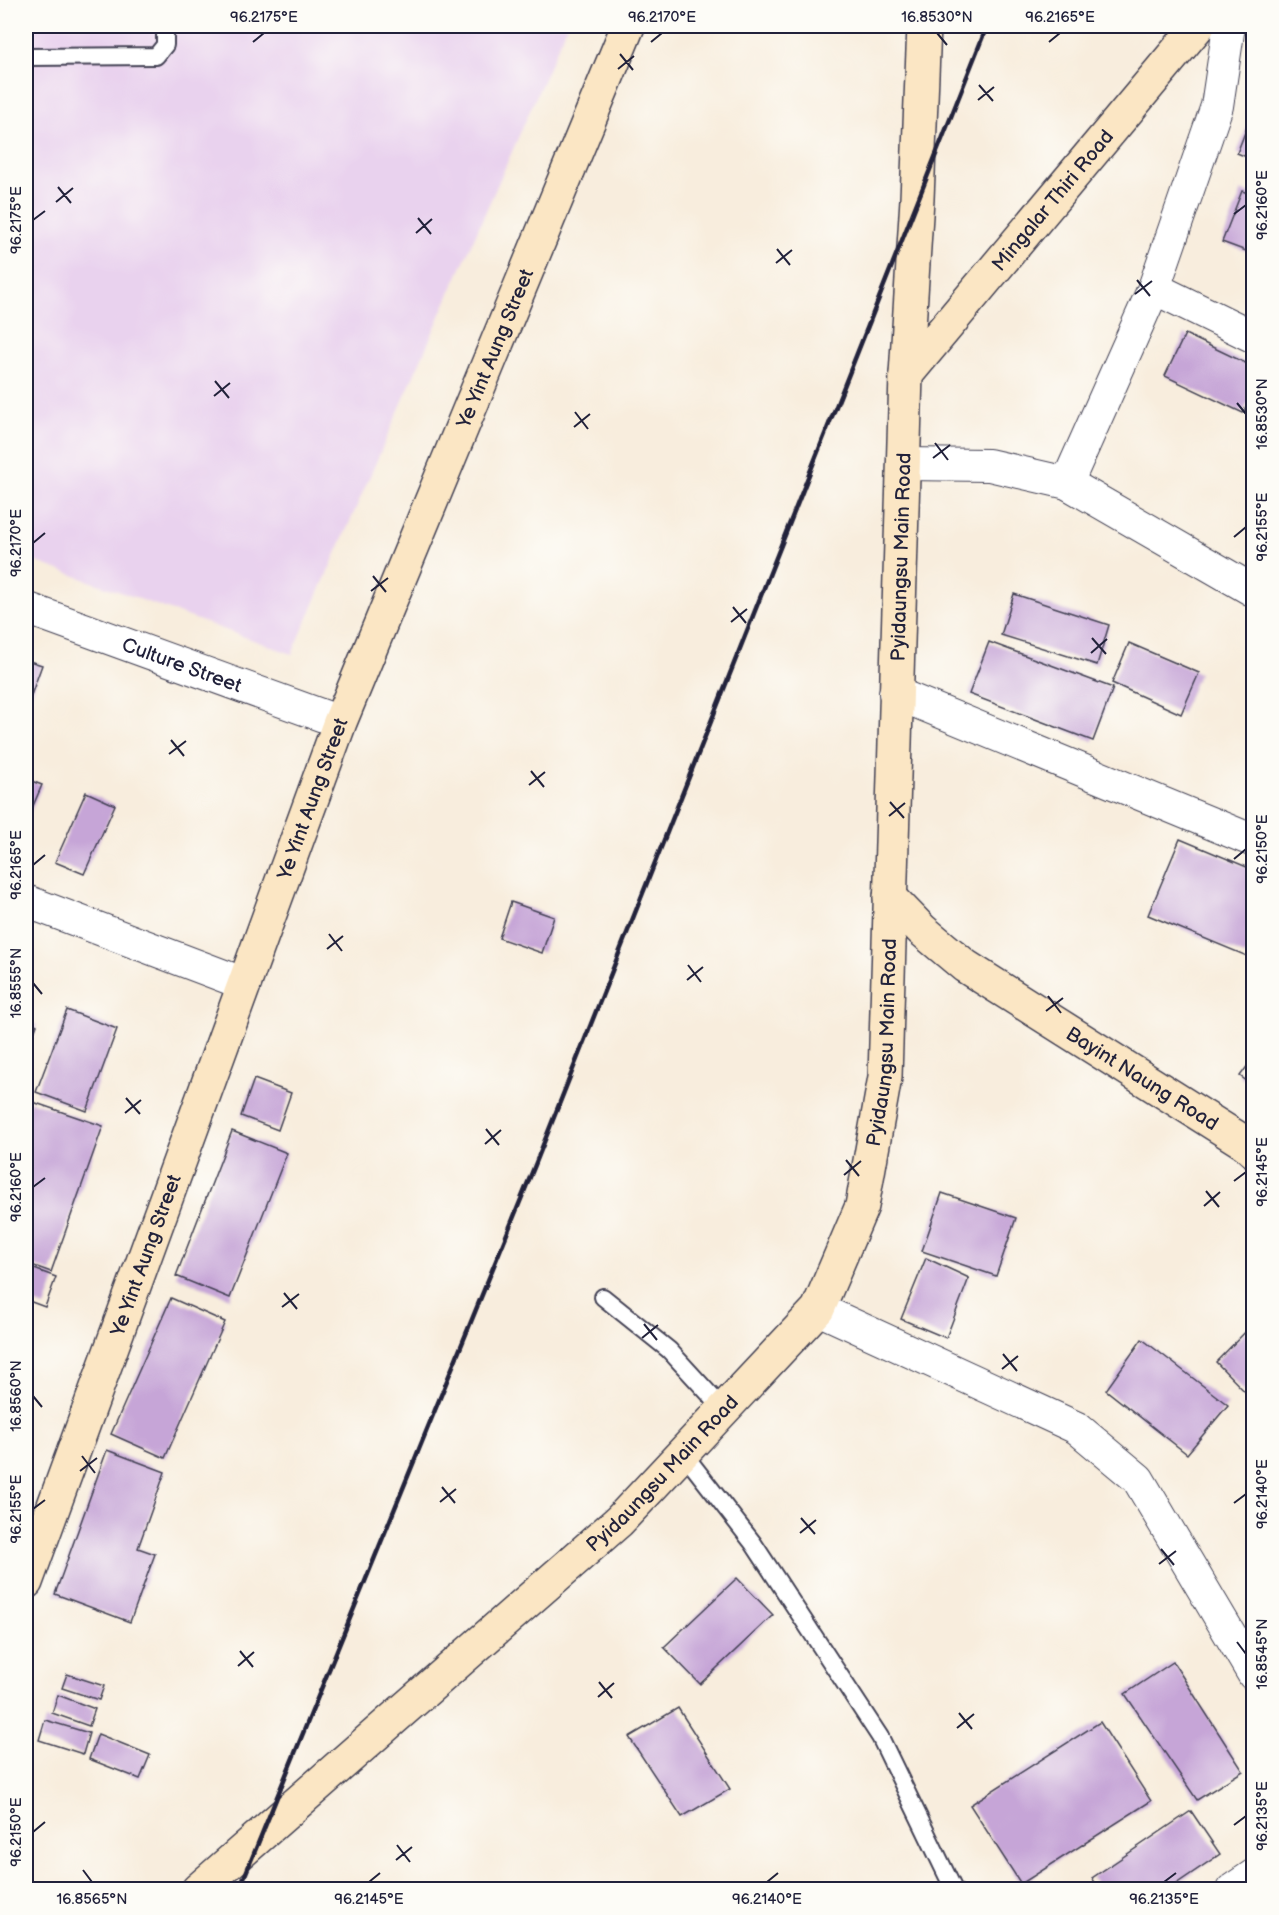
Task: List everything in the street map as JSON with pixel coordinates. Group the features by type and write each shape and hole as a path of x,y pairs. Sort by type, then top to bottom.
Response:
{"main road":[{"name":"Ye Yint Aung Street","path":"26,1582 340,722 628,26"},
{"name":"Pyidaungsu Main Road","path":"198,1890 619,1521 818,1309 862,1206 885,1077 906,375 924,26"},
{"name":"Mingalar Thiri Road","path":"906,375 1198,26"},
{"name":"Bayint Naung Road","path":"890,897 922,930 965,966 1254,1151"}],"street":[{"path":"1067,483 1154,288 1217,106 1228,26"},
{"path":"1154,288 1254,337"},
{"path":"904,464 989,465 1067,483 1254,591"},
{"name":"Culture Street","path":"26,609 340,722"},
{"path":"895,693 1254,841"},
{"path":"26,901 245,984"},
{"path":"818,1309 1077,1428 1138,1479 1252,1668"},
{"path":"1232,1890 1254,1875"}],"lane":[{"path":"26,57 156,56 165,45 165,26"},
{"path":"603,1297 669,1350 723,1410"},
{"path":"683,1453 753,1543 880,1737 954,1890"}],"shaded area":[{"path":"26,26 567,26 292,654 26,558"}],"building":[{"path":"1254,112 1254,160 1237,153"},
{"path":"1242,191 1254,195 1254,254 1222,242"},
{"path":"1185,334 1254,367 1254,390 1243,413 1165,376"},
{"path":"1014,594 1109,625 1097,665 1001,635"},
{"path":"989,642 1113,688 1093,741 969,694"},
{"path":"1129,643 1199,673 1181,714 1112,683"},
{"path":"26,660 42,665 26,709"},
{"path":"26,779 42,785 26,822"},
{"path":"86,792 115,805 84,874 55,862"},
{"path":"1180,839 1254,870 1254,959 1148,915"},
{"path":"511,902 554,917 542,953 499,938"},
{"path":"67,1010 117,1029 87,1111 36,1092"},
{"path":"26,1020 37,1025 26,1055"},
{"path":"1254,1057 1254,1086 1240,1076"},
{"path":"254,1079 291,1093 278,1130 241,1116"},
{"path":"30,1101 103,1126 51,1272 26,1263 26,1114"},
{"path":"232,1131 287,1153 230,1298 176,1276"},
{"path":"942,1193 1016,1218 996,1276 922,1251"},
{"path":"926,1258 969,1278 946,1338 901,1319"},
{"path":"26,1266 56,1277 45,1307 26,1300"},
{"path":"171,1298 225,1322 165,1458 111,1434"},
{"path":"1254,1323 1254,1401 1216,1362"},
{"path":"1142,1339 1228,1405 1187,1454 1106,1390"},
{"path":"107,1450 165,1472 138,1548 155,1554 130,1622 55,1594"},
{"path":"737,1578 773,1615 700,1684 664,1647"},
{"path":"1173,1662 1243,1771 1197,1800 1125,1694"},
{"path":"67,1674 104,1686 99,1700 62,1688"},
{"path":"58,1695 95,1709 89,1726 52,1713"},
{"path":"678,1708 730,1789 682,1817 629,1737"},
{"path":"45,1720 89,1733 83,1754 39,1740"},
{"path":"1100,1722 1151,1801 1021,1884 970,1805"},
{"path":"98,1734 150,1755 140,1779 89,1759"},
{"path":"1191,1811 1220,1854 1167,1890 1100,1890 1092,1878"}],"railway":[{"path":"239,1890 535,1165 987,26"}]}
